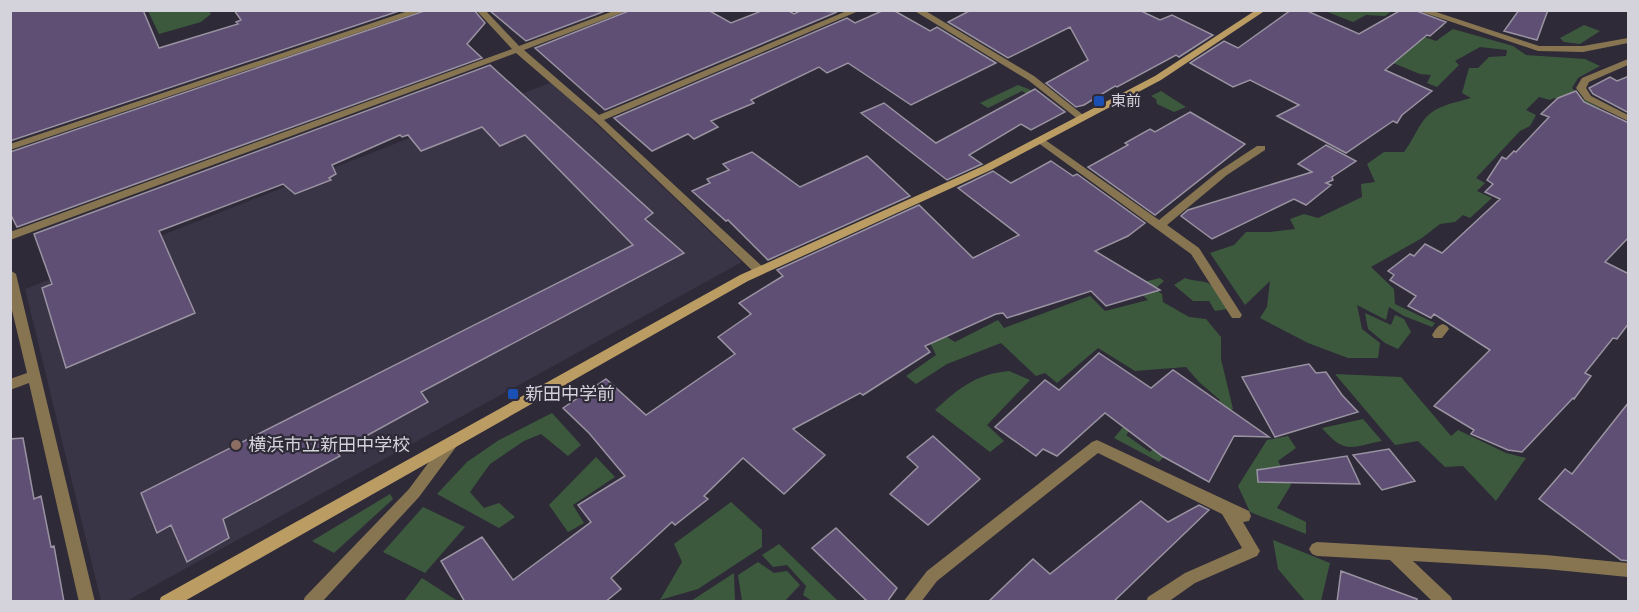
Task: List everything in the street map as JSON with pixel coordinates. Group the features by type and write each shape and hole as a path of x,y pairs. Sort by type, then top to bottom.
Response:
{"street":[{"path":"10,147 421,10"},
{"path":"480,10 518,50 598,118 760,271"},
{"path":"10,236 626,10"},
{"path":"598,118 857,10"},
{"path":"916,10 1031,78 1082,118"},
{"path":"167,602 760,271 987,168 1158,78 1262,10"},
{"path":"1420,10 1538,48 1555,51 1590,50 1629,41"},
{"path":"1629,62 1585,81 1581,88 1588,98 1629,118"},
{"path":"1041,140 1195,251 1236,315"},
{"path":"1159,226 1223,173 1261,148"},
{"path":"10,274 87,602"},
{"path":"10,385 34,375"},
{"path":"311,602 414,493 451,443"},
{"path":"911,602 932,576 1097,446 1244,516"},
{"path":"1154,602 1190,578 1252,551 1227,509"},
{"path":"1317,549 1546,562 1629,570"},
{"path":"1393,553 1445,602"}],"shaded area":[{"name":"横浜市立新田中学校","path":"552,82 742,262 125,602 101,601 25,289"}],"green space":[{"path":"148,11 209,11 211,14 201,22 159,34"},
{"path":"1325,11 1392,11 1385,16 1366,15 1353,22"},
{"path":"1392,11 1401,11 1444,26 1438,29"},
{"path":"1584,25 1600,31 1580,44 1564,42 1560,38"},
{"path":"1453,29 1513,46 1526,55 1585,59 1600,66 1578,78 1572,88 1583,99 1600,108 1582,109 1554,98 1550,100 1539,97 1526,110 1536,115 1530,126 1520,131 1476,178 1485,183 1477,191 1492,198 1470,218 1463,215 1455,222 1440,224 1422,238 1371,267 1394,289 1395,304 1435,323 1432,327 1404,316 1389,307 1386,320 1357,305 1362,329 1380,343 1378,358 1348,358 1308,343 1260,318 1267,307 1270,281 1245,305 1210,253 1234,245 1246,232 1295,229 1290,219 1304,214 1318,218 1362,197 1361,184 1375,182 1367,164 1384,152 1404,152 1421,124 1431,113 1443,106 1471,98 1462,93 1469,68 1478,68 1489,57 1506,56 1507,50 1480,47 1455,61 1459,65 1437,87 1427,83 1431,75 1420,74 1378,57 1404,51 1425,37 1436,41"},
{"path":"1018,85 1031,90 1054,109 1022,91 988,108 980,103"},
{"path":"1161,91 1186,107 1174,112 1157,104 1156,99 1151,96"},
{"path":"1160,278 1164,281 1155,289 1162,294 1163,302 1189,317 1206,319 1221,337 1221,359 1233,409 1198,426 1220,400 1186,367 1135,371 1098,348 1057,383 1045,373 1036,376 1001,343 947,364 916,384 906,376 936,355 930,343 942,334 955,342 998,320 1004,328 1090,296 1105,311 1148,300 1131,285"},
{"path":"1185,278 1205,282 1212,286 1227,309 1215,311 1209,301 1193,301 1174,285"},
{"path":"1365,313 1391,325 1395,315 1404,319 1411,332 1398,349 1385,343 1368,329"},
{"path":"1009,371 1030,380 987,425 1004,441 990,452 935,410 969,383 987,375"},
{"path":"1335,374 1401,377 1451,436 1458,430 1506,453 1526,458 1496,501 1463,466 1445,467 1418,441 1395,445"},
{"path":"552,413 581,445 568,456 541,434 524,441 490,464 470,492 484,508 499,503 515,517 499,528 437,494 467,462 499,440"},
{"path":"1132,416 1139,420 1126,435 1150,452 1157,445 1169,451 1159,462 1114,438"},
{"path":"1363,419 1382,441 1355,447 1343,446 1322,428"},
{"path":"1288,436 1296,448 1278,461 1291,485 1277,508 1306,522 1306,534 1250,512 1238,486 1267,440"},
{"path":"596,457 615,477 573,505 584,523 568,532 549,505"},
{"path":"390,494 393,499 334,553 312,541"},
{"path":"731,502 762,530 762,547 698,589 660,600 682,562 674,544"},
{"path":"423,507 465,527 425,573 383,552"},
{"path":"1273,540 1330,563 1321,601 1305,601 1278,569"},
{"path":"779,544 838,601 812,601 803,595 806,586 787,565 773,567 762,555"},
{"path":"758,562 774,573 787,571 800,585 785,601 742,601 738,575"},
{"path":"734,573 735,601 691,601"},
{"path":"422,578 456,600 457,601 404,601"}],"building":[{"path":"10,10 143,10 159,48 238,24 236,22 241,20 234,10 402,10 10,141"},
{"path":"427,10 474,10 485,23 467,44 482,58 17,227 10,213 10,152"},
{"path":"489,10 608,10 526,41"},
{"path":"631,10 708,10 731,23 764,10 787,10 794,14 802,10 837,12 605,110 535,48"},
{"path":"884,10 893,10 930,31 937,27 996,63 911,105 848,63 827,73 819,67 751,100 754,103 711,121 718,127 694,139 688,134 652,151 614,118 847,18 855,23"},
{"path":"971,10 1139,10 1160,20 1172,15 1213,35 1179,57 1176,55 1115,86 1084,105 1076,107 1046,83 1088,60 1070,27 1008,58 948,22"},
{"path":"1291,10 1305,10 1359,34 1401,10 1414,10 1446,22 1385,70 1432,91 1402,115 1397,123 1393,121 1346,153 1277,116 1299,105 1250,80 1233,87 1190,63 1224,41 1238,48"},
{"path":"1519,10 1548,10 1537,40 1504,31"},
{"path":"490,65 653,213 645,219 684,253 421,392 428,402 337,452 340,456 223,519 229,538 187,562 171,525 157,533 141,493 633,245 525,135 500,146 482,127 421,151 408,135 402,137 400,135 332,165 336,174 329,178 331,180 295,194 283,184 159,231 195,313 66,368 42,288 52,284 34,234"},
{"path":"1629,76 1629,113 1593,94 1589,88 1610,77 1617,81"},
{"path":"1035,89 1065,112 1031,130 1021,124 969,155 982,164 947,180 861,113 884,103 936,143"},
{"path":"1576,91 1584,102 1629,123 1629,237 1605,262 1629,274 1629,323 1617,339 1613,338 1585,373 1591,376 1574,399 1522,452 1508,450 1471,434 1474,430 1434,406 1490,350 1434,314 1431,318 1408,306 1416,296 1390,280 1394,275 1388,271 1410,254 1414,256 1425,244 1442,253 1500,199 1485,192 1493,184 1487,180 1502,157 1506,159 1514,151 1516,152 1549,117 1541,114 1558,98"},
{"path":"1190,112 1245,144 1155,215 1088,167 1128,145 1125,143 1150,129 1155,132"},
{"path":"1326,145 1356,161 1332,177 1333,180 1326,183 1331,185 1306,205 1294,199 1212,239 1181,216 1188,210 1312,172 1298,164"},
{"path":"752,152 800,187 867,156 910,196 768,260 728,220 726,221 692,191 710,183 707,179 729,170 723,164"},
{"path":"1051,161 1073,176 1077,174 1145,223 1128,236 1095,251 1160,290 1106,306 1091,291 1007,318 1003,313 996,314 925,346 930,352 863,395 860,393 793,429 825,455 784,494 743,458 704,496 708,499 675,525 672,522 611,578 621,589 605,602 465,602 441,561 482,537 513,580 591,522 578,505 625,476 589,433 563,408 606,379 646,415 735,354 718,337 751,314 739,303 783,276 777,270 919,205 973,258 1019,235 958,188 993,171 1011,183"},
{"path":"1099,353 1151,388 1173,370 1269,437 1234,436 1209,482 1162,456 1105,413 1057,456 1043,449 1036,456 995,427 1045,380 1059,390"},
{"path":"1309,364 1316,373 1326,372 1342,395 1358,412 1275,437 1242,377"},
{"path":"1629,402 1629,561 1621,560 1539,499 1565,469 1572,474"},
{"path":"933,436 980,479 928,525 890,494 918,467 907,457"},
{"path":"23,438 34,499 41,496 51,547 54,546 64,602 10,602 10,439"},
{"path":"1389,449 1415,481 1382,490 1353,455"},
{"path":"1347,456 1360,484 1258,482 1257,470"},
{"path":"1141,501 1168,522 1199,505 1209,510 1113,602 988,602 1033,559 1050,574"},
{"path":"836,528 897,588 887,602 868,602 812,548"},
{"path":"1341,571 1417,599 1417,602 1337,602"}],"place":[{"name":"東前","path":"1099,101"},
{"name":"新田中学前","path":"513,394"},
{"name":"横浜市立新田中学校","path":"236,445"}]}
